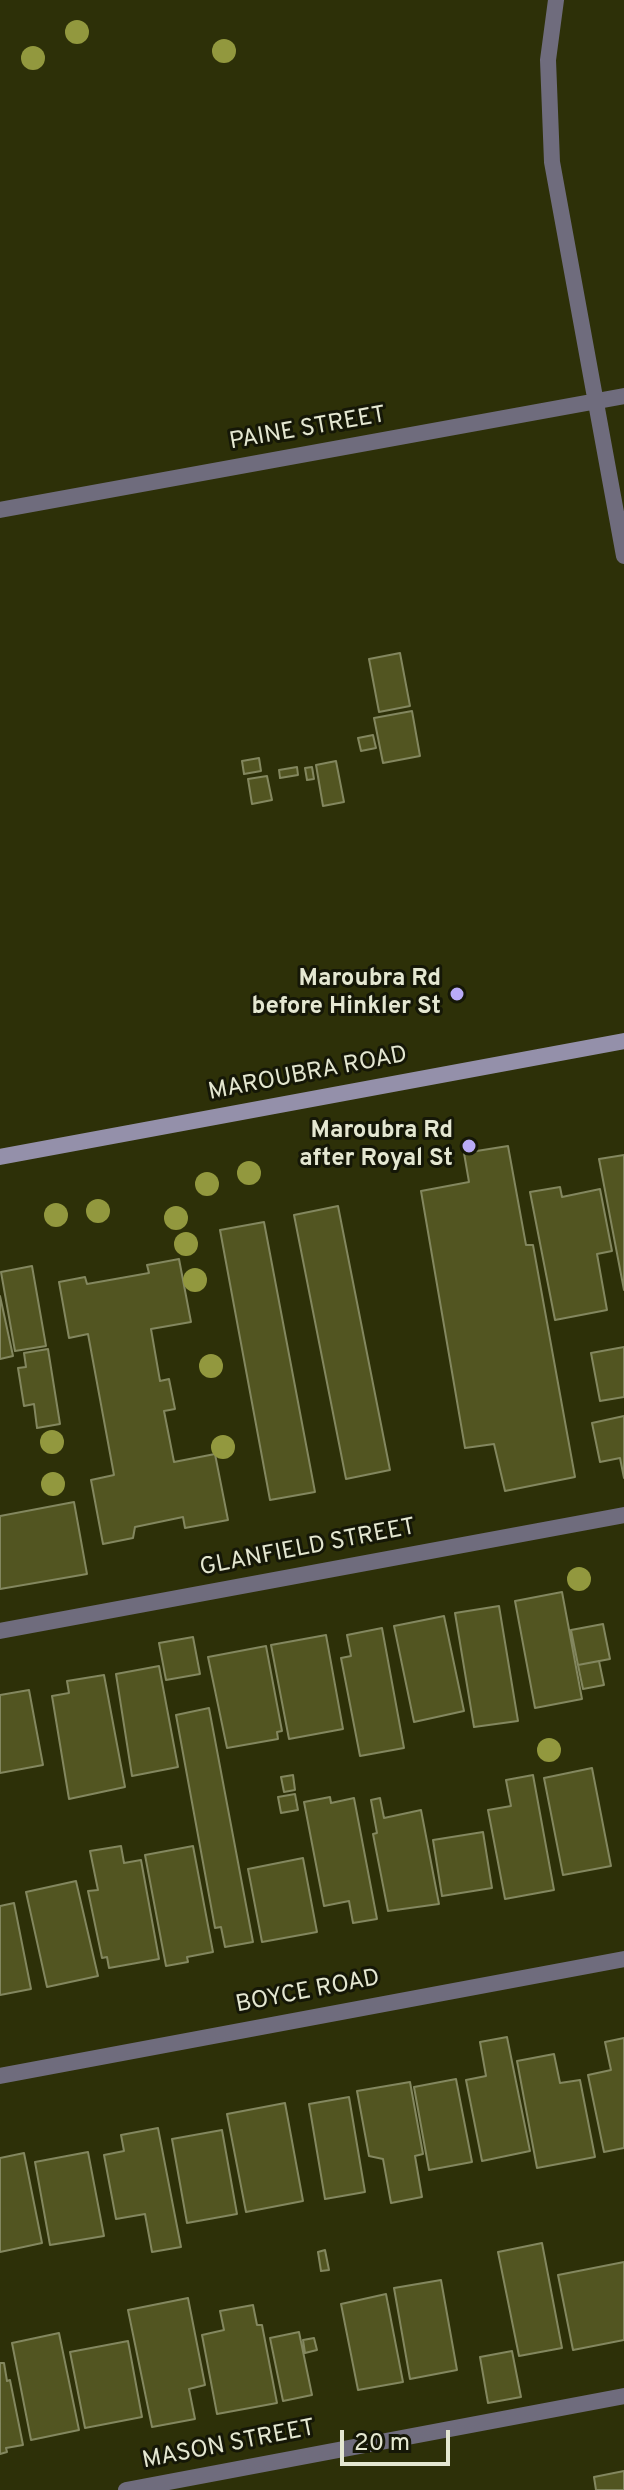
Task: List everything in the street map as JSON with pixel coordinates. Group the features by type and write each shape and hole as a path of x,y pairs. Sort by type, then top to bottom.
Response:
{"main road":[{"name":"MAROUBRA ROAD","path":"0,1157 624,1041"}],"street":[{"path":"556,0 548,60 552,162 624,556"},
{"name":"PAINE STREET","path":"0,510 624,396"},
{"name":"GLANFIELD STREET","path":"0,1631 624,1515"},
{"name":"BOYCE ROAD","path":"0,2076 624,1959"},
{"name":"MASON STREET","path":"126,2490 624,2396"}],"building":[{"path":"400,653 410,706 379,712 369,659"},
{"path":"412,711 420,756 383,763 374,718"},
{"path":"373,735 376,748 361,751 358,738"},
{"path":"259,758 261,771 244,774 242,761"},
{"path":"336,761 344,802 323,806 316,765"},
{"path":"297,767 298,775 280,778 279,770"},
{"path":"312,767 314,779 307,780 305,768"},
{"path":"267,776 272,800 252,804 248,779"},
{"path":"508,1146 526,1245 533,1245 575,1477 505,1491 494,1444 465,1448 421,1191 469,1182 464,1153"},
{"path":"624,1155 624,1290 599,1159"},
{"path":"560,1187 562,1197 600,1189 612,1251 597,1254 607,1310 555,1320 530,1192"},
{"path":"338,1206 390,1470 346,1479 294,1215"},
{"path":"264,1222 315,1492 270,1500 220,1230"},
{"path":"179,1259 191,1322 151,1329 160,1381 169,1379 175,1409 164,1411 174,1462 215,1454 228,1520 185,1528 183,1517 135,1527 133,1538 103,1544 91,1480 114,1475 88,1334 69,1338 59,1282 85,1277 87,1284 149,1273 147,1265"},
{"path":"32,1266 46,1346 15,1351 1,1272"},
{"path":"0,1296 13,1356 0,1359"},
{"path":"624,1347 624,1397 600,1401 591,1353"},
{"path":"48,1349 60,1424 37,1428 34,1404 24,1406 18,1368 26,1367 24,1353"},
{"path":"624,1416 624,1478 620,1458 600,1462 592,1423"},
{"path":"74,1502 87,1574 0,1589 0,1516"},
{"path":"562,1592 582,1699 535,1708 515,1601"},
{"path":"499,1606 518,1721 474,1727 455,1613"},
{"path":"444,1616 464,1711 414,1722 394,1626"},
{"path":"603,1624 610,1659 578,1665 571,1630"},
{"path":"382,1628 404,1748 360,1756 341,1658 351,1656 347,1635"},
{"path":"326,1635 343,1729 289,1739 271,1645"},
{"path":"193,1637 200,1674 166,1680 159,1643"},
{"path":"266,1646 282,1731 277,1732 278,1739 227,1748 208,1657"},
{"path":"599,1661 604,1685 583,1689 578,1665"},
{"path":"159,1666 178,1767 132,1776 116,1674"},
{"path":"104,1675 125,1787 69,1799 52,1696 69,1693 67,1681"},
{"path":"29,1690 43,1765 0,1773 0,1695"},
{"path":"209,1708 253,1942 225,1947 221,1927 215,1928 176,1715"},
{"path":"592,1768 611,1866 563,1875 544,1778"},
{"path":"293,1775 295,1790 284,1792 281,1777"},
{"path":"533,1775 554,1890 505,1899 488,1810 511,1806 506,1780"},
{"path":"295,1794 298,1810 281,1813 278,1797"},
{"path":"330,1797 331,1803 354,1798 377,1919 353,1923 349,1901 324,1906 304,1802"},
{"path":"380,1798 384,1818 421,1810 439,1904 388,1911 373,1834 377,1833 371,1800"},
{"path":"483,1832 492,1888 442,1896 433,1840"},
{"path":"121,1846 124,1863 141,1860 159,1959 109,1968 107,1957 102,1958 88,1891 98,1890 90,1851"},
{"path":"193,1846 213,1952 187,1957 188,1962 166,1966 145,1855"},
{"path":"303,1858 317,1932 262,1942 248,1869"},
{"path":"76,1881 98,1976 47,1987 26,1892"},
{"path":"14,1903 31,1989 0,1995 0,1906"},
{"path":"507,2037 530,2151 482,2161 466,2080 486,2076 480,2042"},
{"path":"624,2038 624,2148 604,2152 588,2075 611,2070 605,2042"},
{"path":"554,2054 560,2083 580,2080 595,2157 537,2168 517,2061"},
{"path":"456,2079 472,2162 429,2170 414,2087"},
{"path":"410,2082 423,2154 415,2156 422,2197 391,2203 383,2159 369,2156 357,2091"},
{"path":"349,2097 365,2192 325,2199 309,2104"},
{"path":"285,2103 303,2201 246,2212 227,2114"},
{"path":"158,2128 181,2247 152,2252 145,2214 116,2219 104,2155 124,2151 121,2135"},
{"path":"222,2130 237,2214 187,2223 172,2139"},
{"path":"88,2152 104,2236 50,2245 35,2162"},
{"path":"24,2153 42,2243 0,2252 0,2158"},
{"path":"542,2243 562,2348 519,2356 498,2252"},
{"path":"325,2250 329,2270 321,2271 318,2252"},
{"path":"624,2262 624,2340 573,2350 558,2275"},
{"path":"441,2280 457,2370 410,2379 394,2288"},
{"path":"386,2294 403,2382 358,2390 341,2304"},
{"path":"188,2298 205,2385 189,2389 195,2419 152,2427 128,2310"},
{"path":"253,2305 257,2325 262,2325 277,2403 217,2414 202,2335 224,2330 220,2311"},
{"path":"299,2332 312,2395 283,2401 270,2338"},
{"path":"59,2333 79,2430 31,2440 12,2343"},
{"path":"314,2338 317,2350 305,2353 303,2340"},
{"path":"128,2341 142,2417 85,2428 70,2352"},
{"path":"512,2351 521,2397 488,2403 480,2357"},
{"path":"0,2363 4,2363 7,2381 10,2380 23,2445 6,2448 7,2452 0,2454"},
{"path":"624,2471 624,2490 596,2490 594,2477"}],"place":[{"name":"Maroubra Rd before Hinkler St","path":"457,994"},
{"name":"Maroubra Rd after Royal St","path":"469,1146"}]}
